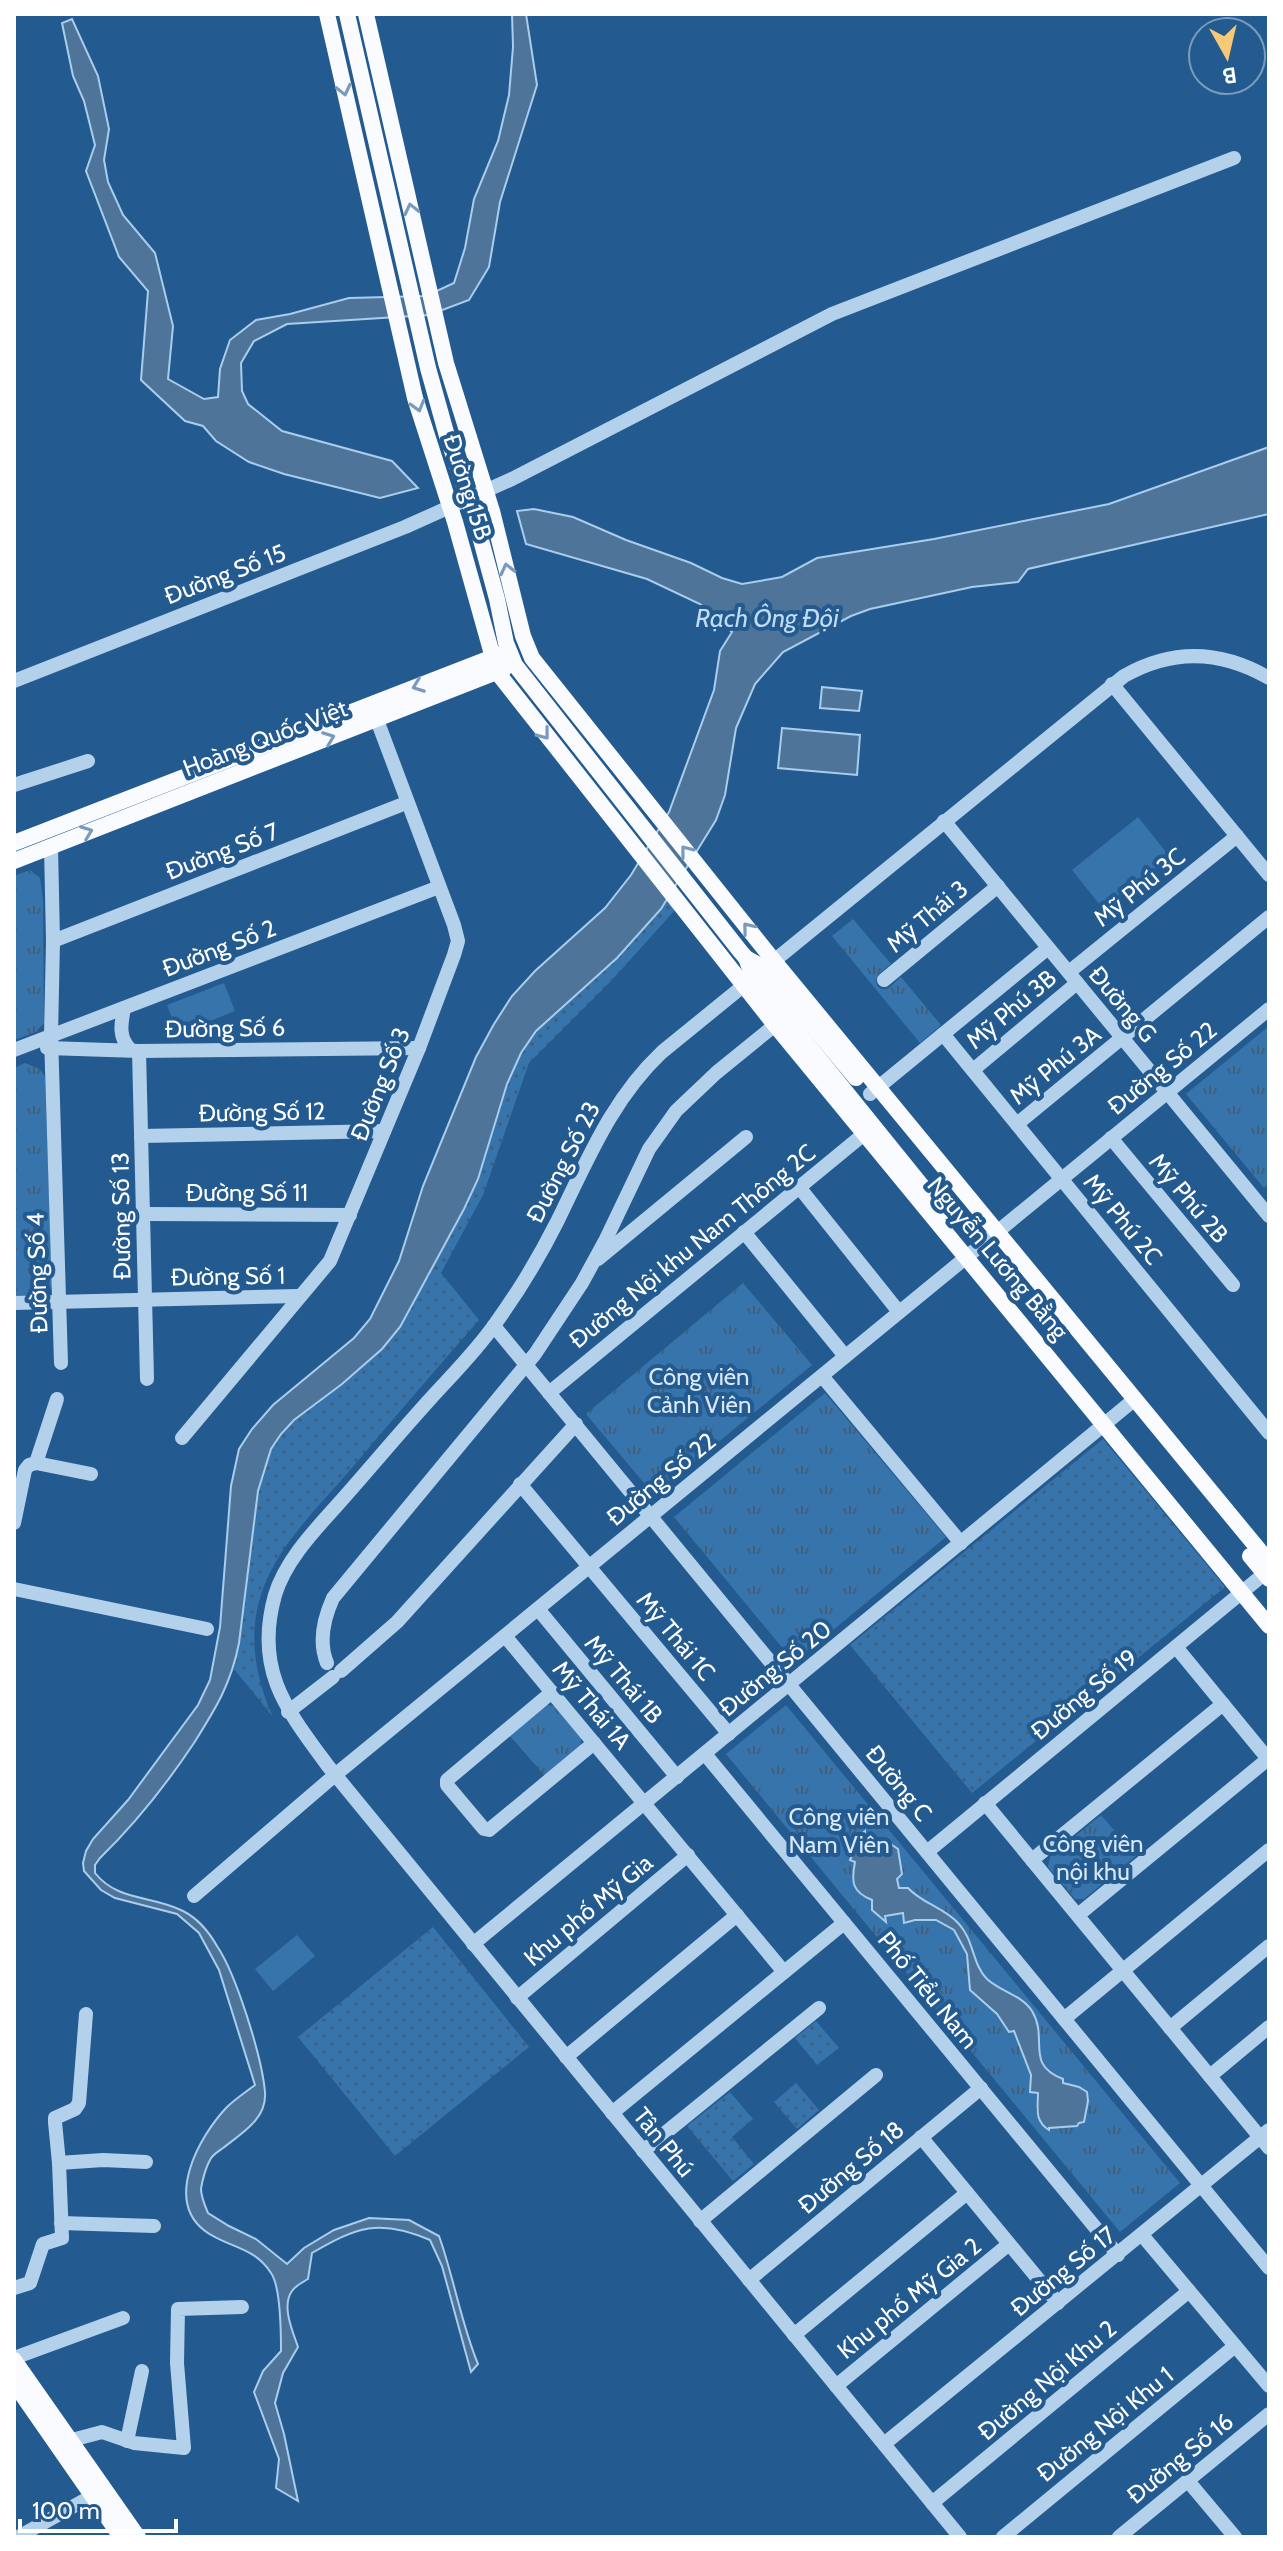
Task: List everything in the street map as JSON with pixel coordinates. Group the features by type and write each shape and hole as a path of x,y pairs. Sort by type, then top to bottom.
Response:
{"main road":[{"path":"327,14 354,134 392,125 366,14"},
{"path":"347,14 373,130"},
{"name":"Đường 15B","path":"392,125 455,398 486,491 520,655"},
{"name":"Đường 15B","path":"373,130 440,413 520,655"},
{"name":"Đường 15B","path":"354,134 415,398 451,507 494,665"},
{"name":"Hoàng Quốc Việt","path":"14,861 520,655"},
{"name":"Nguyễn Lương Bằng","path":"520,655 722,895 758,973 775,1025 1108,1421 1246,1589 1269,1626"},
{"name":"Nguyễn Lương Bằng","path":"520,655 636,819 758,973 970,1254"},
{"name":"Nguyễn Lương Bằng","path":"494,665 691,919 758,973 874,1091 1268,1571"},
{"name":"Hoàng Quốc Việt","path":"14,843 374,712"},
{"name":"Nguyễn Lương Bằng","path":"1246,1589 1269,1608"},
{"path":"14,2359 72,2440 121,2537"},
{"path":"14,2383 98,2492 138,2537"}],"street":[{"name":"Đường Số 15","path":"14,681 451,507 832,314 1234,158"},
{"name":"Đường Số 23","path":"335,1775 288,1712 276,1685 269,1652 273,1605 282,1578 316,1529 494,1326 548,1239 594,1144 619,1102 649,1064 1112,684 1146,664 1193,655 1234,661 1269,678"},
{"path":"1112,684 1269,875"},
{"name":"Đường Số 3","path":"182,1438 330,1261 419,1048 458,941 374,712"},
{"path":"14,785 88,761"},
{"name":"Đường Số 7","path":"53,941 406,803"},
{"name":"Đường G","path":"944,821 1167,1092 1267,1208"},
{"name":"Mỹ Phú 3C","path":"1073,978 1237,836"},
{"name":"Đường Số 4","path":"51,846 52,1043 61,1363"},
{"name":"Mỹ Thái 3","path":"884,980 998,886"},
{"name":"Đường Số 2","path":"52,1043 124,1008 439,887"},
{"name":"Mỹ Phú 3A","path":"1017,1124 1269,917"},
{"path":"874,1091 1048,948"},
{"name":"Mỹ Phú 3B","path":"973,1070 1073,978"},
{"name":"Đường Số 13","path":"124,1008 120,1030 122,1039 135,1051 141,1136 147,1379"},
{"name":"Đường Số 22","path":"194,1896 335,1775 1269,1009"},
{"path":"334,1670 323,1646 324,1625 328,1608 338,1590 526,1365 569,1305 645,1156 666,1123 700,1087 775,1025"},
{"name":"Mỹ Phú 2C","path":"943,1034 1269,1433"},
{"name":"Đường Số 6","path":"14,1050 32,1043 135,1051 419,1048"},
{"name":"Đường Số 12","path":"141,1136 384,1131"},
{"name":"Đường Nội khu Nam Thông 2C","path":"549,1393 864,1134"},
{"path":"592,1264 746,1137"},
{"name":"Mỹ Phú 2B","path":"1111,1138 1233,1285"},
{"path":"799,1187 899,1312"},
{"name":"Đường Số 11","path":"143,1214 350,1215"},
{"path":"744,1232 845,1356"},
{"name":"Đường Số 1","path":"14,1303 298,1296"},
{"name":"Đường C","path":"494,1326 1269,2268"},
{"path":"822,1376 961,1543"},
{"path":"36,1463 57,1399"},
{"name":"Đường Số 20","path":"473,1944 1131,1402"},
{"path":"288,1712 334,1670 397,1622 576,1424"},
{"path":"14,1523 25,1470 29,1465 36,1463 91,1474"},
{"name":"Mỹ Thái 1C","path":"520,1484 729,1734"},
{"name":"Đường Số 19","path":"927,1852 1268,1571"},
{"path":"14,1589 207,1629"},
{"name":"Mỹ Thái 1B","path":"538,1609 677,1777"},
{"name":"Mỹ Thái 1A","path":"505,1636 645,1803"},
{"path":"1078,1915 1268,1759 1176,1647"},
{"path":"552,1692 447,1780 447,1785 484,1829 489,1830 594,1743"},
{"path":"1032,1860 1223,1704"},
{"name":"Phố Tiểu Nam","path":"705,1754 1118,2255"},
{"name":"Tân Phú","path":"335,1775 960,2537"},
{"name":"Khu phố Mỹ Gia","path":"645,1803 784,1972"},
{"path":"985,1803 1210,2076 1266,2139"},
{"path":"1064,2019 1269,1850"},
{"name":"Khu phố Mỹ Gia","path":"517,1998 688,1855"},
{"path":"566,2057 737,1915"},
{"path":"612,2113 844,1923"},
{"path":"1170,2028 1269,1946"},
{"path":"643,2151 819,2008"},
{"path":"14,2288 30,2283 40,2247 47,2241 62,2238 55,2118 75,2109 79,2103 86,2014"},
{"path":"1210,2076 1269,2027"},
{"path":"700,2221 876,2075"},
{"name":"Đường Số 18","path":"749,2280 981,2088"},
{"path":"921,2137 1058,2303"},
{"name":"Đường Số 17","path":"884,2444 1202,2186 1266,2139"},
{"path":"59,2163 103,2160 146,2162"},
{"name":"Khu phố Mỹ Gia 2","path":"794,2335 967,2193"},
{"path":"61,2223 154,2226"},
{"path":"1142,2235 1269,2386"},
{"name":"Khu phố Mỹ Gia 2","path":"836,2386 1009,2244"},
{"name":"Đường Nội Khu 2","path":"932,2503 1189,2291"},
{"path":"72,2440 102,2432 127,2441 184,2448 177,2363 178,2309 242,2307"},
{"path":"14,2359 123,2318"},
{"name":"Đường Nội Khu 1","path":"1003,2537 1235,2346"},
{"path":"127,2441 142,2371"},
{"name":"Đường Số 16","path":"1119,2537 1269,2414"},
{"path":"1188,2481 1235,2537"},
{"path":"18,2537 98,2492"}],"green space":[{"path":"1138,817 1170,857 1104,910 1072,870"},
{"path":"30,870 40,878 43,899 44,1023 36,1032 14,1040 14,876"},
{"path":"667,900 675,910 612,980 529,1063 483,1195 441,1273 479,1320 299,1529 267,1579 256,1613 254,1644 258,1673 273,1717 234,1669 258,1491 271,1449 294,1420 382,1349 400,1327 465,1209 507,1084 521,1053 536,1031 617,958"},
{"path":"853,919 891,964 877,976 878,987 888,988 901,977 941,1025 920,1043 832,936"},
{"path":"224,983 235,1011 178,1034 167,1005"},
{"path":"1269,1026 1269,1183 1264,1188 1186,1094"},
{"path":"25,1063 40,1069 45,1077 52,1287 40,1296 14,1297 14,1068"},
{"name":"Công viên Cảnh Viên","path":"743,1283 812,1365 654,1495 586,1414"},
{"path":"825,1393 946,1537 794,1662 674,1517"},
{"path":"1103,1439 1225,1587 972,1793 850,1645"},
{"path":"547,1705 554,1706 581,1738 581,1746 545,1776 510,1736"},
{"name":"Công viên Nam Viên","path":"786,1705 1180,2183 1120,2232 726,1754"},
{"name":"Công viên nội khu","path":"1101,1815 1136,1856 1084,1899 1075,1899 1048,1867 1050,1857"},
{"path":"433,1927 529,2047 395,2156 298,2037"},
{"path":"297,1935 315,1956 273,1991 255,1969"},
{"path":"816,2021 839,2048 817,2065 795,2038"},
{"path":"796,2083 819,2110 797,2129 774,2102"},
{"path":"730,2092 753,2119 732,2137 754,2164 733,2181 687,2126"}],"water":[{"path":"512,14 526,14 537,85 500,202 489,267 469,300 429,315 287,324 254,341 241,363 242,391 248,404 282,431 392,461 418,488 380,498 284,474 249,462 216,441 203,426 185,421 141,380 148,291 119,257 86,171 95,145 84,101 73,76 62,23 72,19 98,76 109,129 104,160 108,182 123,215 155,253 173,326 168,379 204,399 218,397 220,369 230,340 256,320 349,298 426,296 454,283 465,248 474,199 498,141 509,95"},
{"name":"Rạch Ông Đội","path":"1269,447 1269,514 1028,569 1018,582 972,587 870,609 783,652 755,684 736,728 725,795 716,820 661,909 617,958 536,1031 521,1053 507,1084 478,1179 400,1327 382,1349 294,1420 271,1449 258,1491 239,1643 227,1683 183,1759 138,1817 100,1858 95,1865 95,1873 114,1889 172,1906 198,1921 224,1959 247,2016 263,2077 265,2102 258,2118 214,2155 209,2163 201,2189 208,2213 256,2239 287,2264 304,2248 334,2230 369,2218 409,2220 439,2236 478,2364 471,2372 442,2266 430,2240 396,2229 369,2228 342,2237 312,2253 308,2279 295,2287 289,2297 289,2319 298,2347 283,2373 275,2403 298,2501 276,2488 279,2459 254,2392 263,2371 281,2351 280,2310 274,2280 256,2257 205,2231 193,2218 187,2203 190,2169 206,2135 226,2108 255,2085 219,1970 199,1933 177,1914 115,1898 101,1890 84,1871 83,1863 93,1839 128,1800 198,1705 210,1680 220,1627 231,1486 239,1449 273,1405 354,1338 370,1319 399,1261 423,1186 476,1057 494,1024 512,996 605,908 631,875 669,812 714,690 720,651 732,632 700,604 647,579 526,544 517,511 534,509 573,517 742,584 782,577 817,558 934,539 1109,504"},
{"path":"822,687 862,691 859,711 820,708"},
{"path":"782,728 860,735 857,775 778,768"},
{"path":"865,1831 865,1839 886,1841 898,1849 902,1874 897,1879 899,1888 908,1888 953,1919 968,1937 978,1966 987,1979 1023,2001 1032,2011 1037,2021 1039,2050 1044,2066 1063,2079 1063,2083 1087,2092 1084,2122 1049,2130 1041,2123 1038,2093 1030,2092 1031,2075 1014,2031 1009,2032 997,2014 970,1990 967,1954 954,1930 936,1920 904,1923 903,1913 885,1916 886,1922 872,1910 872,1900 860,1894 854,1886 855,1862 850,1860 855,1839"}]}
